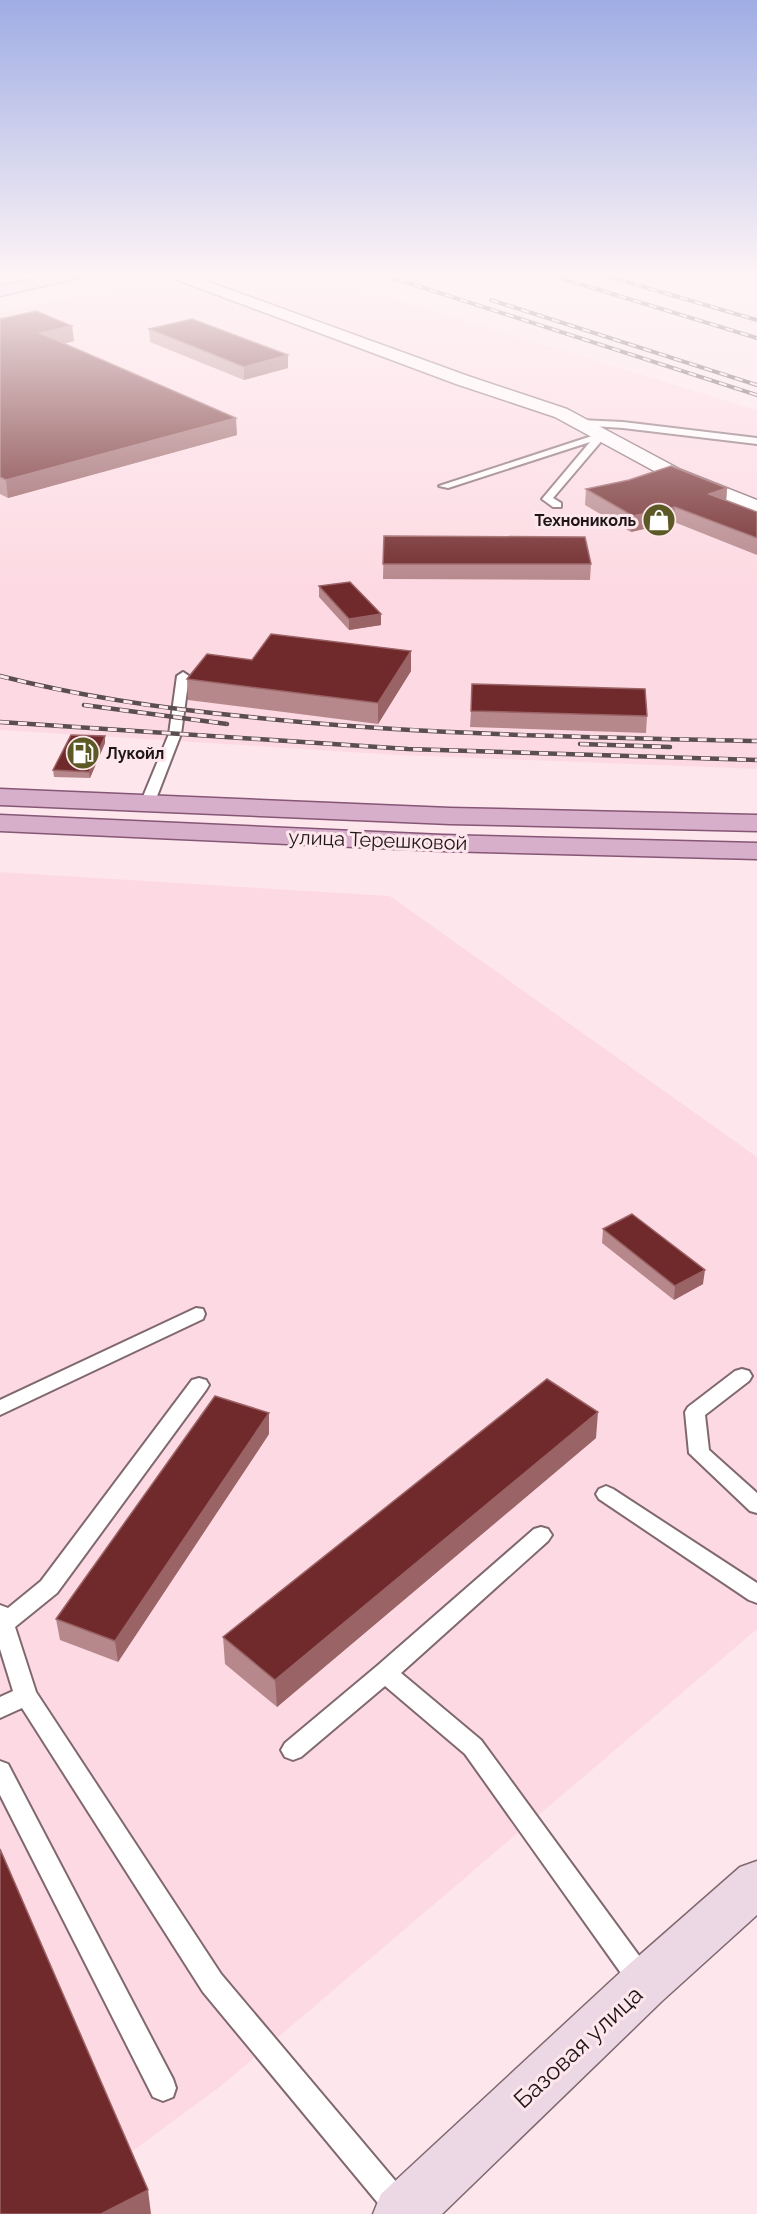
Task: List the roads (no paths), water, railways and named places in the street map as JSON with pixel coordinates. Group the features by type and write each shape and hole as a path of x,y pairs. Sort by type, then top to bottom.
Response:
{"main road":[{"name":"улица Терешковой","path":"0,797 450,816 757,823"},
{"path":"138,829 147,804"},
{"name":"улица Терешковой","path":"0,823 443,843 757,852"}],"street":[{"path":"457,378 561,413 674,474 757,507"},
{"name":"Базовая улица","path":"402,2213 644,1984 757,1882"}],"lane":[{"path":"580,423 623,425 757,441"},
{"path":"444,486 601,436"},
{"path":"557,505 547,499 601,436"},
{"path":"147,804 175,734 183,676"},
{"path":"0,1408 196,1314"},
{"path":"742,1376 695,1412 699,1453 757,1505"},
{"path":"199,1385 49,1587 2,1620 26,1695 212,1983 402,2213"},
{"path":"606,1494 757,1594"},
{"path":"293,1750 385,1673 541,1535"},
{"path":"385,1673 473,1747 644,1984"},
{"path":"0,1708 26,1695"},
{"path":"0,1771 163,2088"}],"railway":[{"path":"705,378 757,395"},
{"path":"736,378 757,385"},
{"path":"0,676 62,690 156,706 313,723 503,734 757,741"},
{"path":"84,705 227,724"},
{"path":"0,722 408,749 757,760"},
{"path":"580,744 670,747"}],"place":[{"name":"Технониколь","path":"659,520"},
{"name":"Лукойл","path":"83,753"}]}
